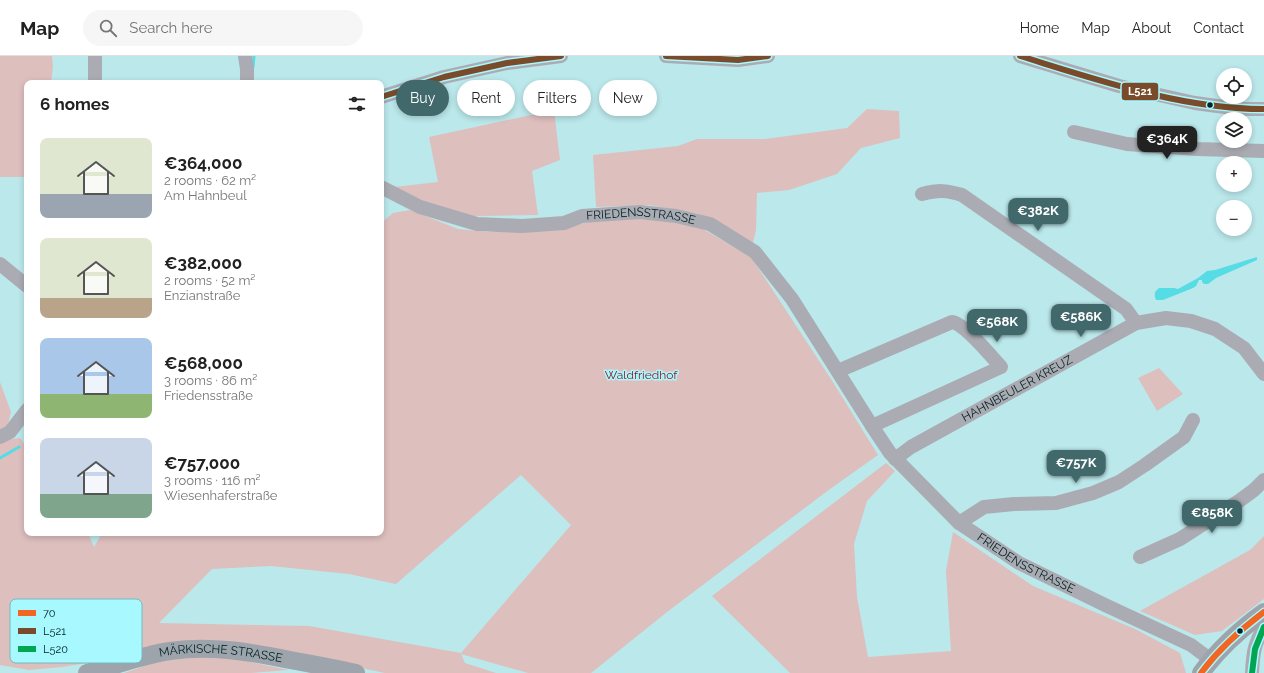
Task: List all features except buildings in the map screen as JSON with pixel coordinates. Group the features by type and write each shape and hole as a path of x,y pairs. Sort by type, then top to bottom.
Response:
{"main road":[{"path":"1206,666 1240,630 1264,612"},
{"name":"MÄRKISCHE STRASSE","path":"142,657 170,651 227,649 356,673"},
{"name":"MÄRKISCHE STRASSE","path":"87,673 120,663"}],"street":[{"path":"95,56 95,80"},
{"path":"245,56 247,80"},
{"path":"384,96 451,76 507,63 561,56"},
{"path":"666,56 738,58 768,56"},
{"path":"1020,56 1119,86 1195,103 1239,109 1264,109"},
{"path":"1074,132 1126,144 1197,149 1264,151"},
{"name":"FRIEDENSSTRASSE","path":"384,189 420,207 477,224 522,226 564,223 582,216 640,212 676,216 710,224 754,252 792,299 872,426 895,459 959,523 1019,563 1105,606 1191,645 1206,666"},
{"path":"922,194 934,191 947,191 962,195 1126,309 1136,323"},
{"path":"0,264 24,284"},
{"name":"HAHNBEULER KREUZ","path":"895,459 911,448 1136,323 1166,318 1191,321 1215,329 1244,348 1264,374"},
{"path":"838,371 952,322 964,328 1001,367 872,426"},
{"path":"0,437 10,432 24,414"},
{"path":"959,523 984,507 1014,504 1056,504 1093,494 1119,482 1145,466 1184,437 1193,420"},
{"path":"1140,557 1180,539 1239,502 1264,480"},
{"path":"1252,673 1253,652 1264,627"}],"green space":[{"path":"0,56 52,56 53,66 51,80 24,80 24,177 0,177"},
{"path":"867,109 899,111 900,138 861,148 837,174 789,190 757,193 756,230 753,243 698,214 649,205 596,207 593,155 678,146 697,139 765,139 847,128"},
{"path":"526,116 555,116 560,160 532,171 538,215 474,216 434,206 394,187 438,182 429,137"},
{"name":"Waldfriedhof","path":"410,210 458,229 487,232 518,231 571,226 622,215 698,226 751,257 831,379 878,455 830,489 667,612 591,673 528,673 461,654 465,663 496,673 385,673 249,645 142,656 142,599 10,599 10,663 87,663 29,670 0,665 0,382 11,412 4,440 20,438 24,444 24,536 89,536 94,547 100,537 99,536 384,536 384,220 393,213","holes":["521,475 571,525 461,653 309,626 159,623 212,569 271,566 349,574 396,584"]},
{"path":"1159,368 1183,394 1157,411 1138,378"},
{"path":"886,463 895,471 867,501 854,544 857,597 868,657 951,651 946,571 953,532 1033,586 1135,629 1180,653 1186,673 790,673 712,596"},
{"path":"1264,536 1264,599 1222,631 1195,635 1140,611 1250,550"},
{"path":"217,655 289,670 251,673 124,673 151,664 183,657"}],"water":[{"path":"1257,257 1257,260 1216,278 1208,284 1204,284 1202,280 1199,280 1193,288 1163,300 1156,300 1155,293 1159,288 1178,289 1198,278 1207,271"}],"waterway":[{"path":"253,67 254,56"},
{"path":"0,458 19,447"}],"transit line":[{"name":"L521","path":"384,96 444,77 507,63 561,56"},
{"name":"L521","path":"666,56 738,60 768,56"},
{"name":"L521","path":"1020,56 1140,92 1171,99 1233,108 1264,109"},
{"name":"70","path":"1201,673 1230,640 1264,612"},
{"name":"L520","path":"1252,673 1255,649 1264,627"}]}
